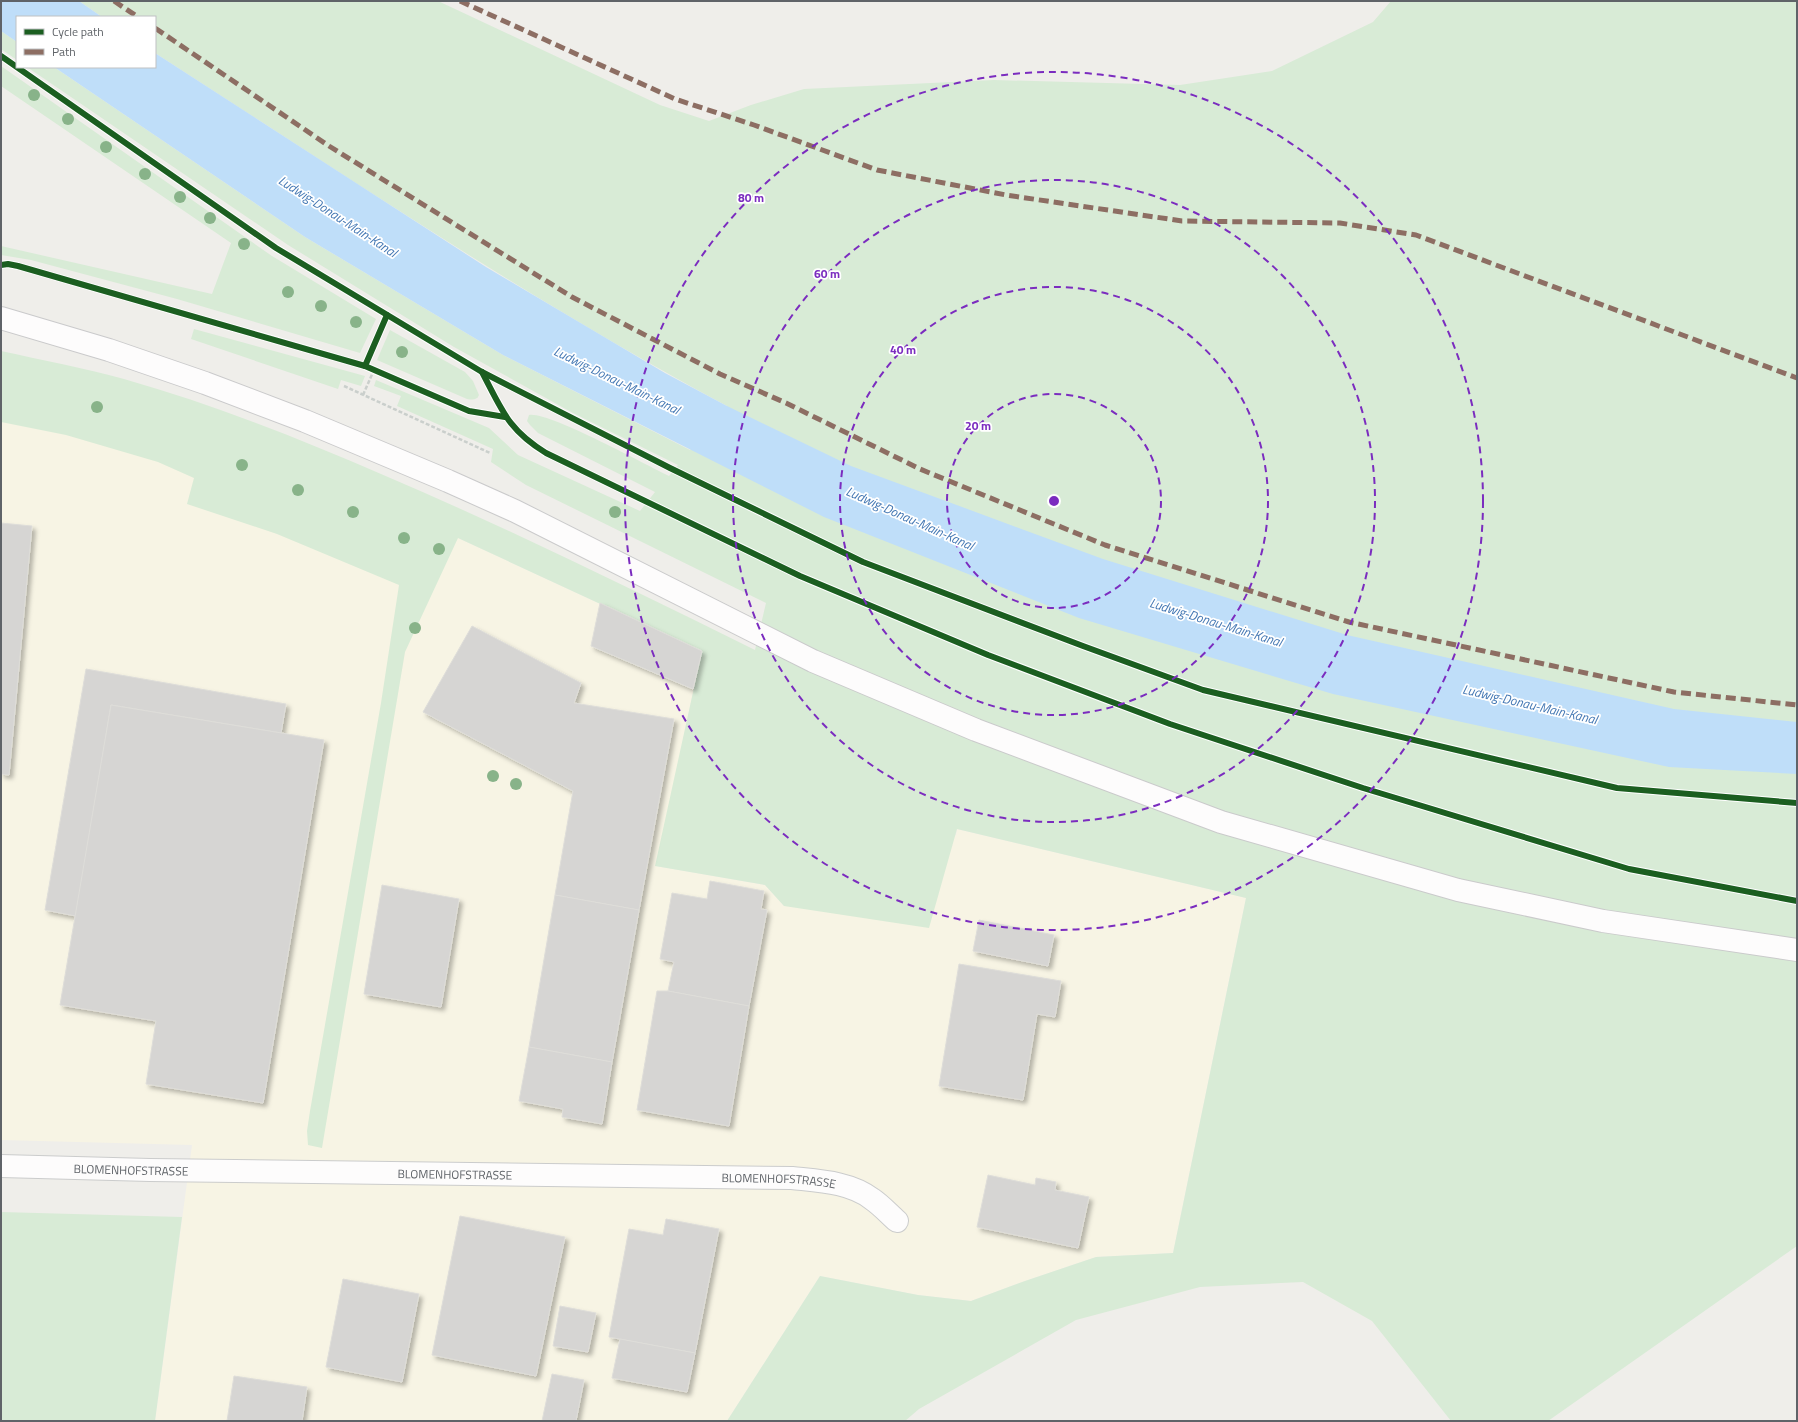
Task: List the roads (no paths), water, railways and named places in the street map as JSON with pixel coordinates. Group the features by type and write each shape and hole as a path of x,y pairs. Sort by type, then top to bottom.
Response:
{"main road":[{"path":"1,318 124,355 205,383 305,421 448,481 514,511 813,661 902,697 976,730 1221,822 1458,890 1603,921 1797,950"},
{"name":"BLOMENHOFSTRASSE","path":"1,1166 150,1170 792,1178 827,1182 855,1189 872,1198 897,1221"}],"water":[{"path":"1,1 79,1 101,16 16,16 16,41 1,31"},
{"name":"Ludwig-Donau-Main-Kanal","path":"156,54 486,267 665,373 727,406 851,466 1103,559 1347,635 1674,709 1797,722 1797,774 1669,767 1333,694 1079,618 824,517 503,355 305,237 55,68 156,68"}]}
